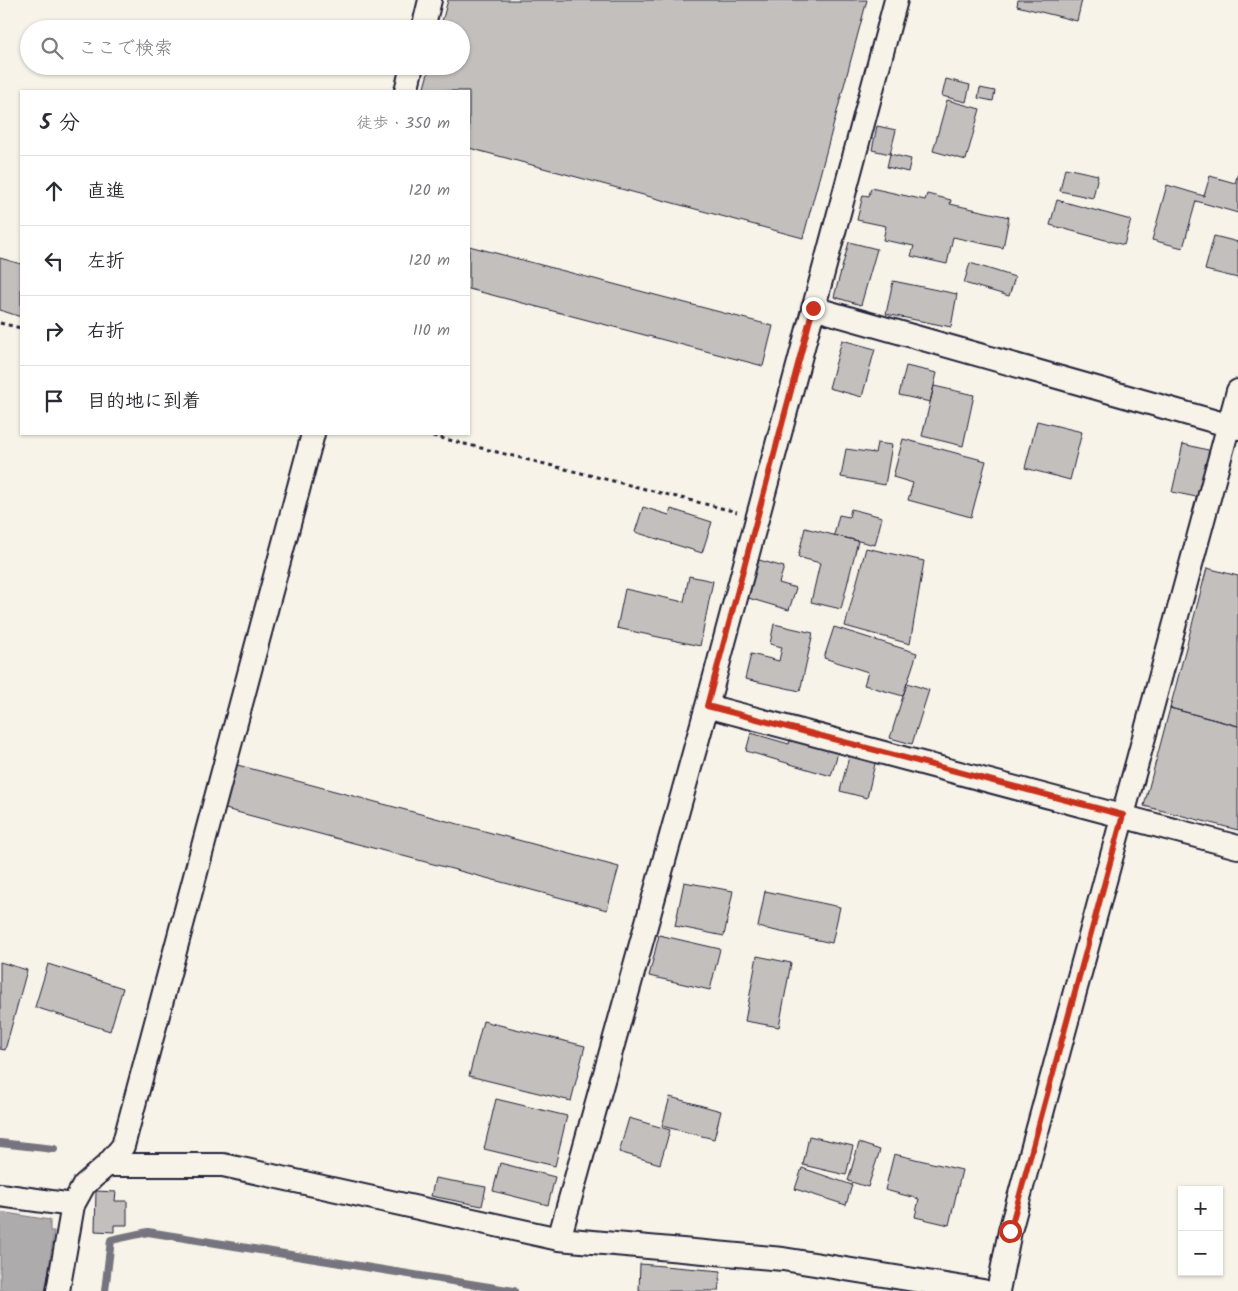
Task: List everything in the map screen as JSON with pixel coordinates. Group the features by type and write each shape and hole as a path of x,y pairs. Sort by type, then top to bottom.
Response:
{"street":[{"path":"425,20 430,0"},
{"path":"559,1239 707,706 756,516 896,0"},
{"path":"406,90 410,75"},
{"path":"813,308 1233,426"},
{"path":"998,1291 1010,1231 1123,815 1233,426 1238,391"},
{"path":"58,1291 73,1205 84,1185 107,1165 123,1146 313,435"},
{"path":"707,706 1238,847"},
{"path":"107,1165 224,1165 559,1239 783,1259 983,1291"},
{"path":"0,1195 73,1205"}],"path":[{"path":"0,323 20,328"},
{"path":"429,435 756,516"}],"shaded area":[{"path":"0,1212 50,1220 50,1231 54,1231 46,1291 0,1291"}],"building":[{"path":"448,0 867,0 803,238 470,148 470,90 423,90 427,75 470,75 470,20 442,20"},
{"path":"1018,0 1082,0 1077,21 1017,6"},
{"path":"946,79 970,85 966,102 942,96"},
{"path":"980,88 995,91 993,101 978,98"},
{"path":"947,100 980,109 966,160 933,151"},
{"path":"877,126 896,130 890,154 872,150"},
{"path":"890,154 911,159 908,172 887,167"},
{"path":"1065,168 1098,175 1093,198 1060,191"},
{"path":"1238,173 1238,213 1196,201 1183,248 1152,240 1167,185 1204,196 1210,176 1235,183"},
{"path":"871,188 925,200 927,194 951,200 950,204 1009,217 1003,248 953,237 947,264 911,256 914,246 883,240 886,226 857,220 863,195 869,196"},
{"path":"1057,200 1131,220 1124,245 1050,225"},
{"path":"1214,236 1238,242 1238,278 1205,270"},
{"path":"849,242 877,249 861,305 834,297"},
{"path":"470,246 773,326 763,366 470,289"},
{"path":"0,258 20,264 20,317 0,310"},
{"path":"970,263 1015,277 1009,296 964,283"},
{"path":"893,281 957,294 951,327 886,314"},
{"path":"842,340 875,349 862,397 829,388"},
{"path":"906,366 937,373 930,402 899,395"},
{"path":"934,386 974,395 963,446 922,436"},
{"path":"1037,421 1082,432 1070,480 1025,468"},
{"path":"903,439 986,461 971,517 908,500 913,483 893,477"},
{"path":"877,443 892,445 885,485 841,477 846,449 875,453"},
{"path":"1183,444 1212,451 1201,498 1172,492"},
{"path":"643,507 669,515 671,509 712,522 702,553 635,532"},
{"path":"851,509 882,517 875,545 834,535 839,515 849,517"},
{"path":"805,528 858,541 841,609 811,602 820,563 798,557"},
{"path":"866,548 924,561 910,644 845,626"},
{"path":"759,560 784,567 779,583 796,588 789,610 748,598"},
{"path":"1207,568 1238,576 1238,726 1170,708"},
{"path":"689,576 713,581 700,646 617,628 625,589 684,602"},
{"path":"774,624 813,633 800,691 745,679 751,654 779,661 782,647 770,644"},
{"path":"834,627 917,653 903,696 864,685 868,672 824,658"},
{"path":"907,683 929,690 912,744 890,738"},
{"path":"1170,708 1238,726 1238,830 1144,806"},
{"path":"792,732 840,746 831,776 746,751 751,733 789,744"},
{"path":"851,749 877,755 867,798 840,791"},
{"path":"226,762 619,867 607,910 214,806"},
{"path":"684,882 733,891 724,936 675,926"},
{"path":"765,891 840,907 832,943 758,927"},
{"path":"659,935 720,949 710,990 649,976"},
{"path":"757,956 791,963 779,1027 745,1021"},
{"path":"0,962 27,970 5,1050 0,1049"},
{"path":"48,964 123,988 110,1031 35,1007"},
{"path":"483,1021 585,1046 571,1101 469,1076"},
{"path":"670,1097 721,1111 714,1139 662,1126"},
{"path":"496,1099 567,1116 555,1166 484,1149"},
{"path":"629,1118 670,1130 660,1164 619,1152"},
{"path":"809,1136 853,1146 846,1175 803,1165"},
{"path":"859,1143 880,1150 868,1187 848,1181"},
{"path":"894,1154 962,1170 949,1225 915,1217 919,1199 885,1190"},
{"path":"500,1163 555,1177 548,1205 493,1191"},
{"path":"802,1168 852,1185 846,1205 795,1189"},
{"path":"435,1178 486,1187 482,1206 431,1196"},
{"path":"96,1191 116,1192 115,1201 127,1201 127,1225 114,1225 114,1232 95,1231"},
{"path":"640,1264 721,1271 718,1291 639,1291"}],"waterway":[{"path":"0,1143 54,1149"},
{"path":"105,1291 111,1240 148,1232 514,1291"}],"route":[{"path":"813,308 756,516 707,706 1123,815 1010,1231"}]}
